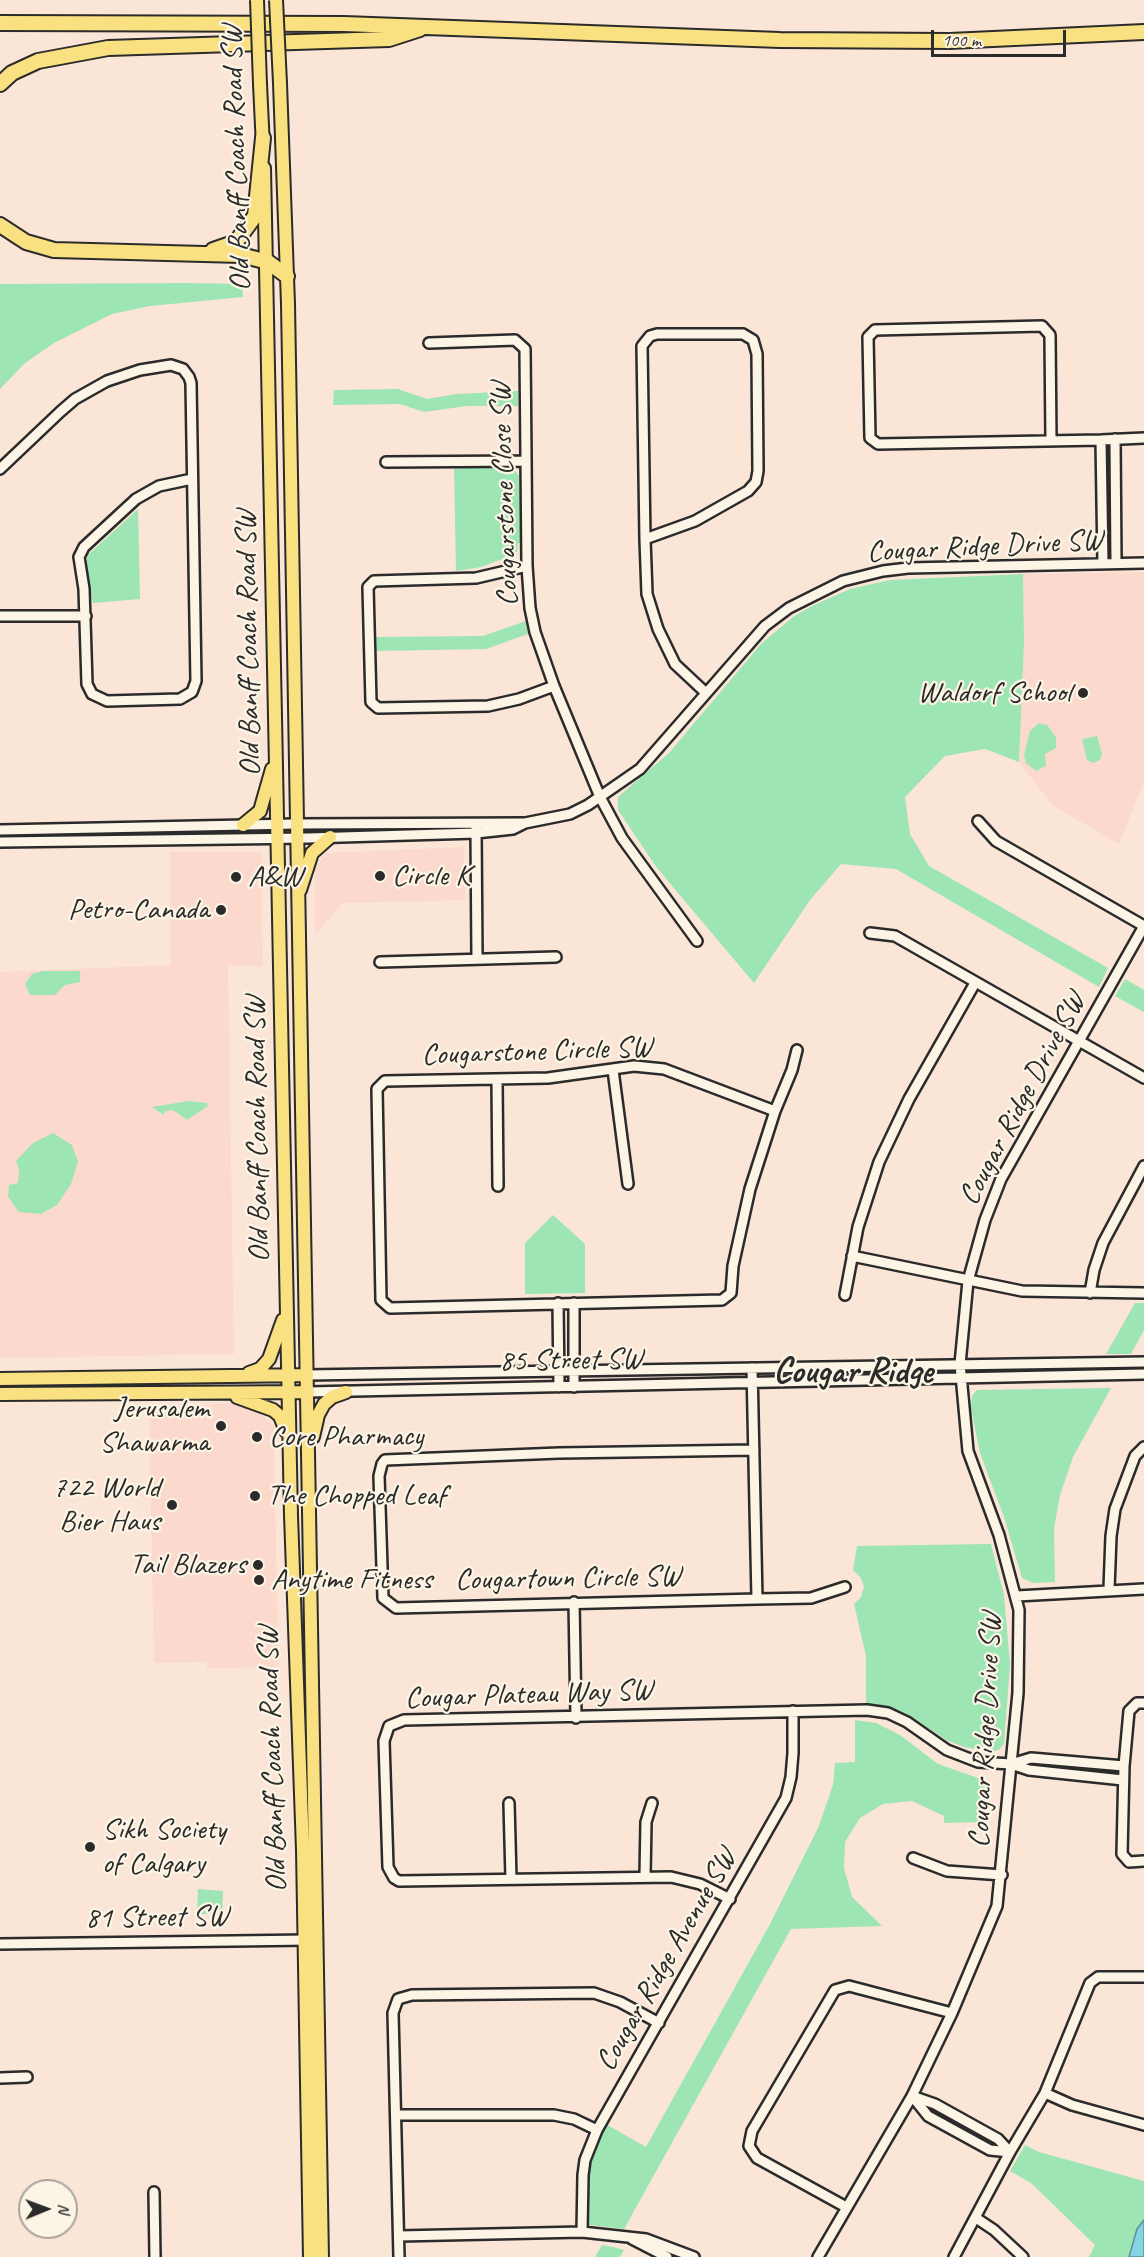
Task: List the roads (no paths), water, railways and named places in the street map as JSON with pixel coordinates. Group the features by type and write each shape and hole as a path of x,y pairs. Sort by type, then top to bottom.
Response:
{"highway":[{"path":"0,24 429,26 868,41 950,41 1144,32"},
{"path":"0,84 12,73 38,62 108,48 389,39 429,26"},
{"path":"205,252 236,242 251,224 257,202 263,138"},
{"path":"0,225 26,242 54,250 205,252 241,255 268,262 287,276"}],"main road":[{"name":"Old Banff Coach Road SW","path":"257,0 268,262 289,1443 322,2257"},
{"name":"Old Banff Coach Road SW","path":"276,0 287,276 295,838 308,1392 310,2257"},
{"path":"243,825 262,806 277,744"},
{"path":"297,902 312,854 330,837"},
{"path":"239,1375 260,1369 272,1354 282,1327 287,1291"},
{"name":"85 Street SW","path":"0,1379 307,1375"},
{"name":"85 Street SW","path":"0,1394 308,1392"},
{"path":"307,1476 314,1425 320,1409 328,1400 346,1392"},
{"path":"219,1393 273,1410 282,1420 289,1443"}],"street":[{"path":"1051,441 1050,334 1042,326 875,330 868,337 870,438 878,444 1051,441 1101,440 1144,438"},
{"path":"645,539 695,521 748,491 756,483 758,471 757,354 753,340 747,336 735,332 657,334 650,336 642,346 645,539 647,594 658,629 675,664 706,693"},
{"name":"Cougarstone Close SW","path":"429,343 515,340 523,346 526,566 535,632 554,686 600,797 622,838 697,941"},
{"path":"1,466 83,394 120,376 171,365 183,369 191,383 196,681 192,692 180,699 107,701 92,694 87,677 86,616 79,561 84,548 136,499 159,486 192,479"},
{"path":"1115,439 1116,563"},
{"path":"1101,440 1103,564"},
{"path":"386,462 526,460"},
{"name":"Cougar Ridge Drive SW","path":"0,830 409,822 525,823 570,814 600,797 640,769 765,626 789,608 843,581 883,571 908,568 1144,563"},
{"path":"526,566 476,578 374,581 368,587 370,702 378,708 488,706 519,699 554,686"},
{"path":"0,616 86,616"},
{"path":"978,821 996,841 1144,926"},
{"path":"408,834 409,822"},
{"path":"476,822 477,959"},
{"name":"Cougar Ridge Drive SW","path":"0,842 476,833 513,829 525,823"},
{"path":"182,826 182,839"},
{"path":"93,828 93,840"},
{"name":"Cougar Ridge Drive SW","path":"819,2257 912,2096 991,1924 1002,1875 1019,1670 1017,1596 999,1535 968,1451 960,1364 968,1281 985,1220 1001,1179 1144,926"},
{"path":"870,933 895,936 1144,1078"},
{"path":"380,962 556,957"},
{"path":"845,1295 867,1198 892,1133 975,983"},
{"path":"775,1111 792,1070 796,1050"},
{"name":"Cougarstone Circle SW","path":"634,1066 664,1069 775,1111 750,1188 733,1266 731,1293 722,1300 390,1308 381,1300 377,1089 385,1081 561,1077 634,1066"},
{"path":"613,1070 628,1184"},
{"path":"497,1080 498,1186"},
{"path":"1090,1293 1094,1270 1103,1243 1144,1166"},
{"path":"852,1256 1022,1291 1144,1293"},
{"path":"558,1303 559,1387"},
{"path":"574,1303 574,1387"},
{"name":"85 Street SW","path":"307,1375 1144,1362"},
{"path":"752,1368 757,1599"},
{"name":"85 Street SW","path":"308,1392 960,1380 1144,1374"},
{"path":"1109,1590 1111,1536 1115,1509 1135,1456 1144,1447"},
{"name":"Cougartown Circle SW","path":"754,1450 394,1458 382,1464 379,1476 383,1598 391,1606 811,1598 845,1587"},
{"path":"1017,1596 1144,1589"},
{"path":"574,1602 576,1718"},
{"path":"1144,1703 1137,1703 1129,1711 1124,1766 1122,1854 1129,1862 1144,1861"},
{"name":"Cougar Plateau Way SW","path":"730,1899 687,1880 645,1876 405,1882 394,1878 388,1867 385,1733 389,1726 404,1720 867,1710 888,1713 907,1722 961,1757 978,1762 1011,1764"},
{"name":"Cougar Ridge Avenue SW","path":"582,2232 585,2160 597,2130 786,1797 792,1769 793,1711"},
{"path":"1011,1764 1031,1758 1124,1766"},
{"path":"1011,1764 1029,1770 1124,1780"},
{"path":"509,1803 511,1879"},
{"path":"645,1876 646,1822 652,1803"},
{"path":"913,1858 947,1870 1002,1875"},
{"name":"81 Street SW","path":"0,1944 310,1940"},
{"path":"954,2257 1010,2152 1045,2093 1090,1983 1098,1977 1144,1977"},
{"path":"846,2207 757,2158 749,2146 752,2132 835,1990 849,1986 952,2013"},
{"path":"399,2257 393,2013 398,1999 405,1996 594,1993 620,2002 659,2023"},
{"path":"0,2078 27,2077"},
{"path":"1045,2093 1072,2104 1144,2125"},
{"path":"912,2096 928,2116 990,2150 1010,2152"},
{"path":"912,2096 935,2104 998,2139 1010,2152"},
{"path":"396,2115 554,2115 573,2119 597,2130"},
{"path":"154,2192 155,2257"},
{"path":"976,2218 994,2230 1023,2257"},
{"path":"399,2236 582,2232 660,2242 694,2257"},
{"path":"630,2238 667,2257"}],"water":[{"path":"1144,2220 1144,2257 1129,2257 1137,2229"}],"place":[{"name":"Waldorf School","path":"1083,693"},
{"name":"Circle K","path":"380,876"},
{"name":"A&W","path":"236,877"},
{"name":"Petro-Canada","path":"221,910"},
{"name":"Jerusalem Shawarma","path":"221,1426"},
{"name":"Core Pharmacy","path":"257,1437"},
{"name":"The Chopped Leaf","path":"255,1496"},
{"name":"722 World Bier Haus","path":"172,1505"},
{"name":"Tail Blazers","path":"258,1565"},
{"name":"Anytime Fitness","path":"259,1580"},
{"name":"Sikh Society of Calgary","path":"90,1847"}],"district":[{"name":"Cougar Ridge","path":"853,1373"}]}
